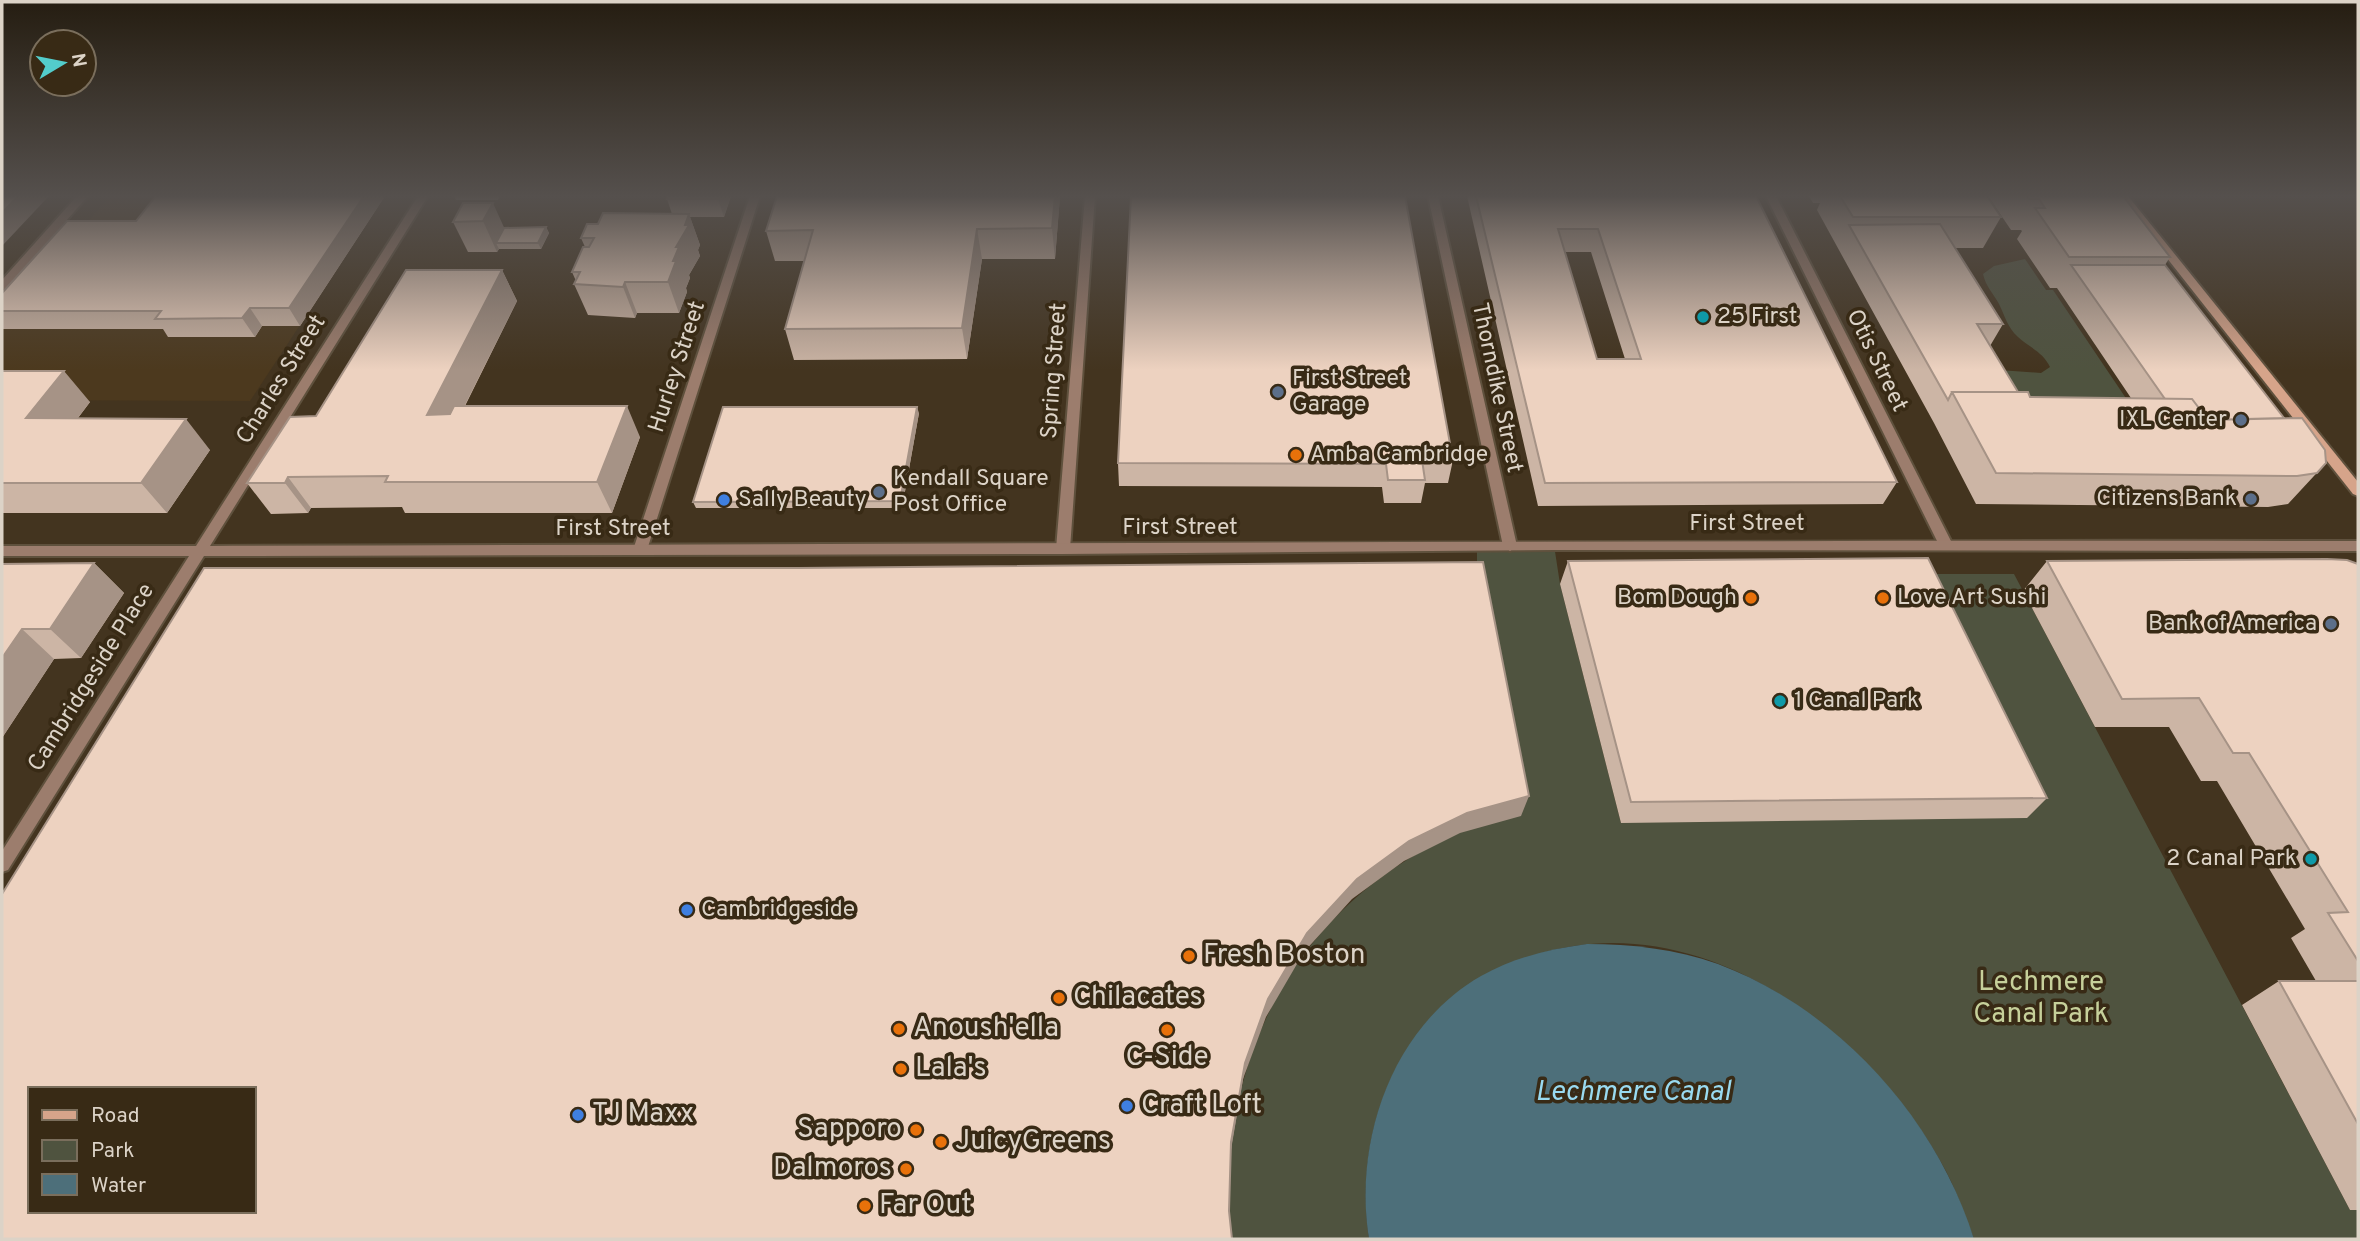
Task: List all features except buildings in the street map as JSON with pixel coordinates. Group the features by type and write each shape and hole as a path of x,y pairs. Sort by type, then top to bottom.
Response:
{"main road":[{"path":"2169,254 2358,491"}],"street":[{"path":"2,287 31,254"},
{"name":"Charles Street","path":"200,551 387,254"},
{"name":"Hurley Street","path":"640,550 736,254"},
{"name":"Spring Street","path":"1063,549 1086,254"},
{"name":"Thorndike Street","path":"1446,254 1510,546"},
{"name":"Otis Street","path":"1800,254 1946,545"},
{"name":"First Street","path":"2,551 2358,546"},
{"name":"Cambridgeside Place","path":"2,865 200,551"}],"shaded area":[{"path":"60,254 347,254 250,401 2,400 2,320"}],"green space":[{"path":"2025,259 2046,290 2053,290 2144,425 2014,427 1999,370 2041,373 2050,367 2040,354 2011,329 1983,274 1994,266"},
{"name":"Lechmere Canal Park","path":"1554,545 1560,584 1621,823 1909,574 2014,574 2350,1210 2358,1210 2358,1239 1974,1239 1946,1171 1909,1113 1869,1066 1823,1024 1772,989 1716,963 1658,947 1599,943 1539,954 1499,969 1465,988 1422,1029 1396,1068 1377,1115 1371,1139 1366,1190 1369,1239 1229,1239 1229,1165 1237,1106 1249,1061 1266,1018 1288,979 1314,942 1344,908 1380,878 1420,852 1477,584 1477,547"}],"water":[{"name":"Lechmere Canal","path":"1587,944 1653,948 1702,959 1762,984 1803,1009 1842,1039 1877,1073 1908,1111 1935,1151 1957,1194 1974,1239 1369,1239 1367,1164 1374,1126 1386,1090 1402,1056 1424,1025 1450,998 1494,969 1533,955"}],"place":[{"name":"25 First","path":"1703,317"},
{"name":"First Street Garage","path":"1278,392"},
{"name":"IXL Center","path":"2241,420"},
{"name":"Amba Cambridge","path":"1296,455"},
{"name":"Kendall Square Post Office","path":"879,492"},
{"name":"Citizens Bank","path":"2251,499"},
{"name":"Sally Beauty","path":"724,500"},
{"name":"Bom Dough","path":"1751,598"},
{"name":"Love Art Sushi","path":"1883,598"},
{"name":"Bank of America","path":"2331,624"},
{"name":"1 Canal Park","path":"1780,701"},
{"name":"2 Canal Park","path":"2311,859"},
{"name":"Cambridgeside","path":"687,910"},
{"name":"Fresh Boston","path":"1189,956"},
{"name":"Chilacates","path":"1059,998"},
{"name":"Anoush'ella","path":"899,1029"},
{"name":"C-Side","path":"1167,1030"},
{"name":"Lala's","path":"901,1069"},
{"name":"Craft Loft","path":"1127,1106"},
{"name":"TJ Maxx","path":"578,1115"},
{"name":"Sapporo","path":"916,1130"},
{"name":"JuicyGreens","path":"941,1142"},
{"name":"Dalmoros","path":"906,1169"},
{"name":"Far Out","path":"865,1206"}]}
